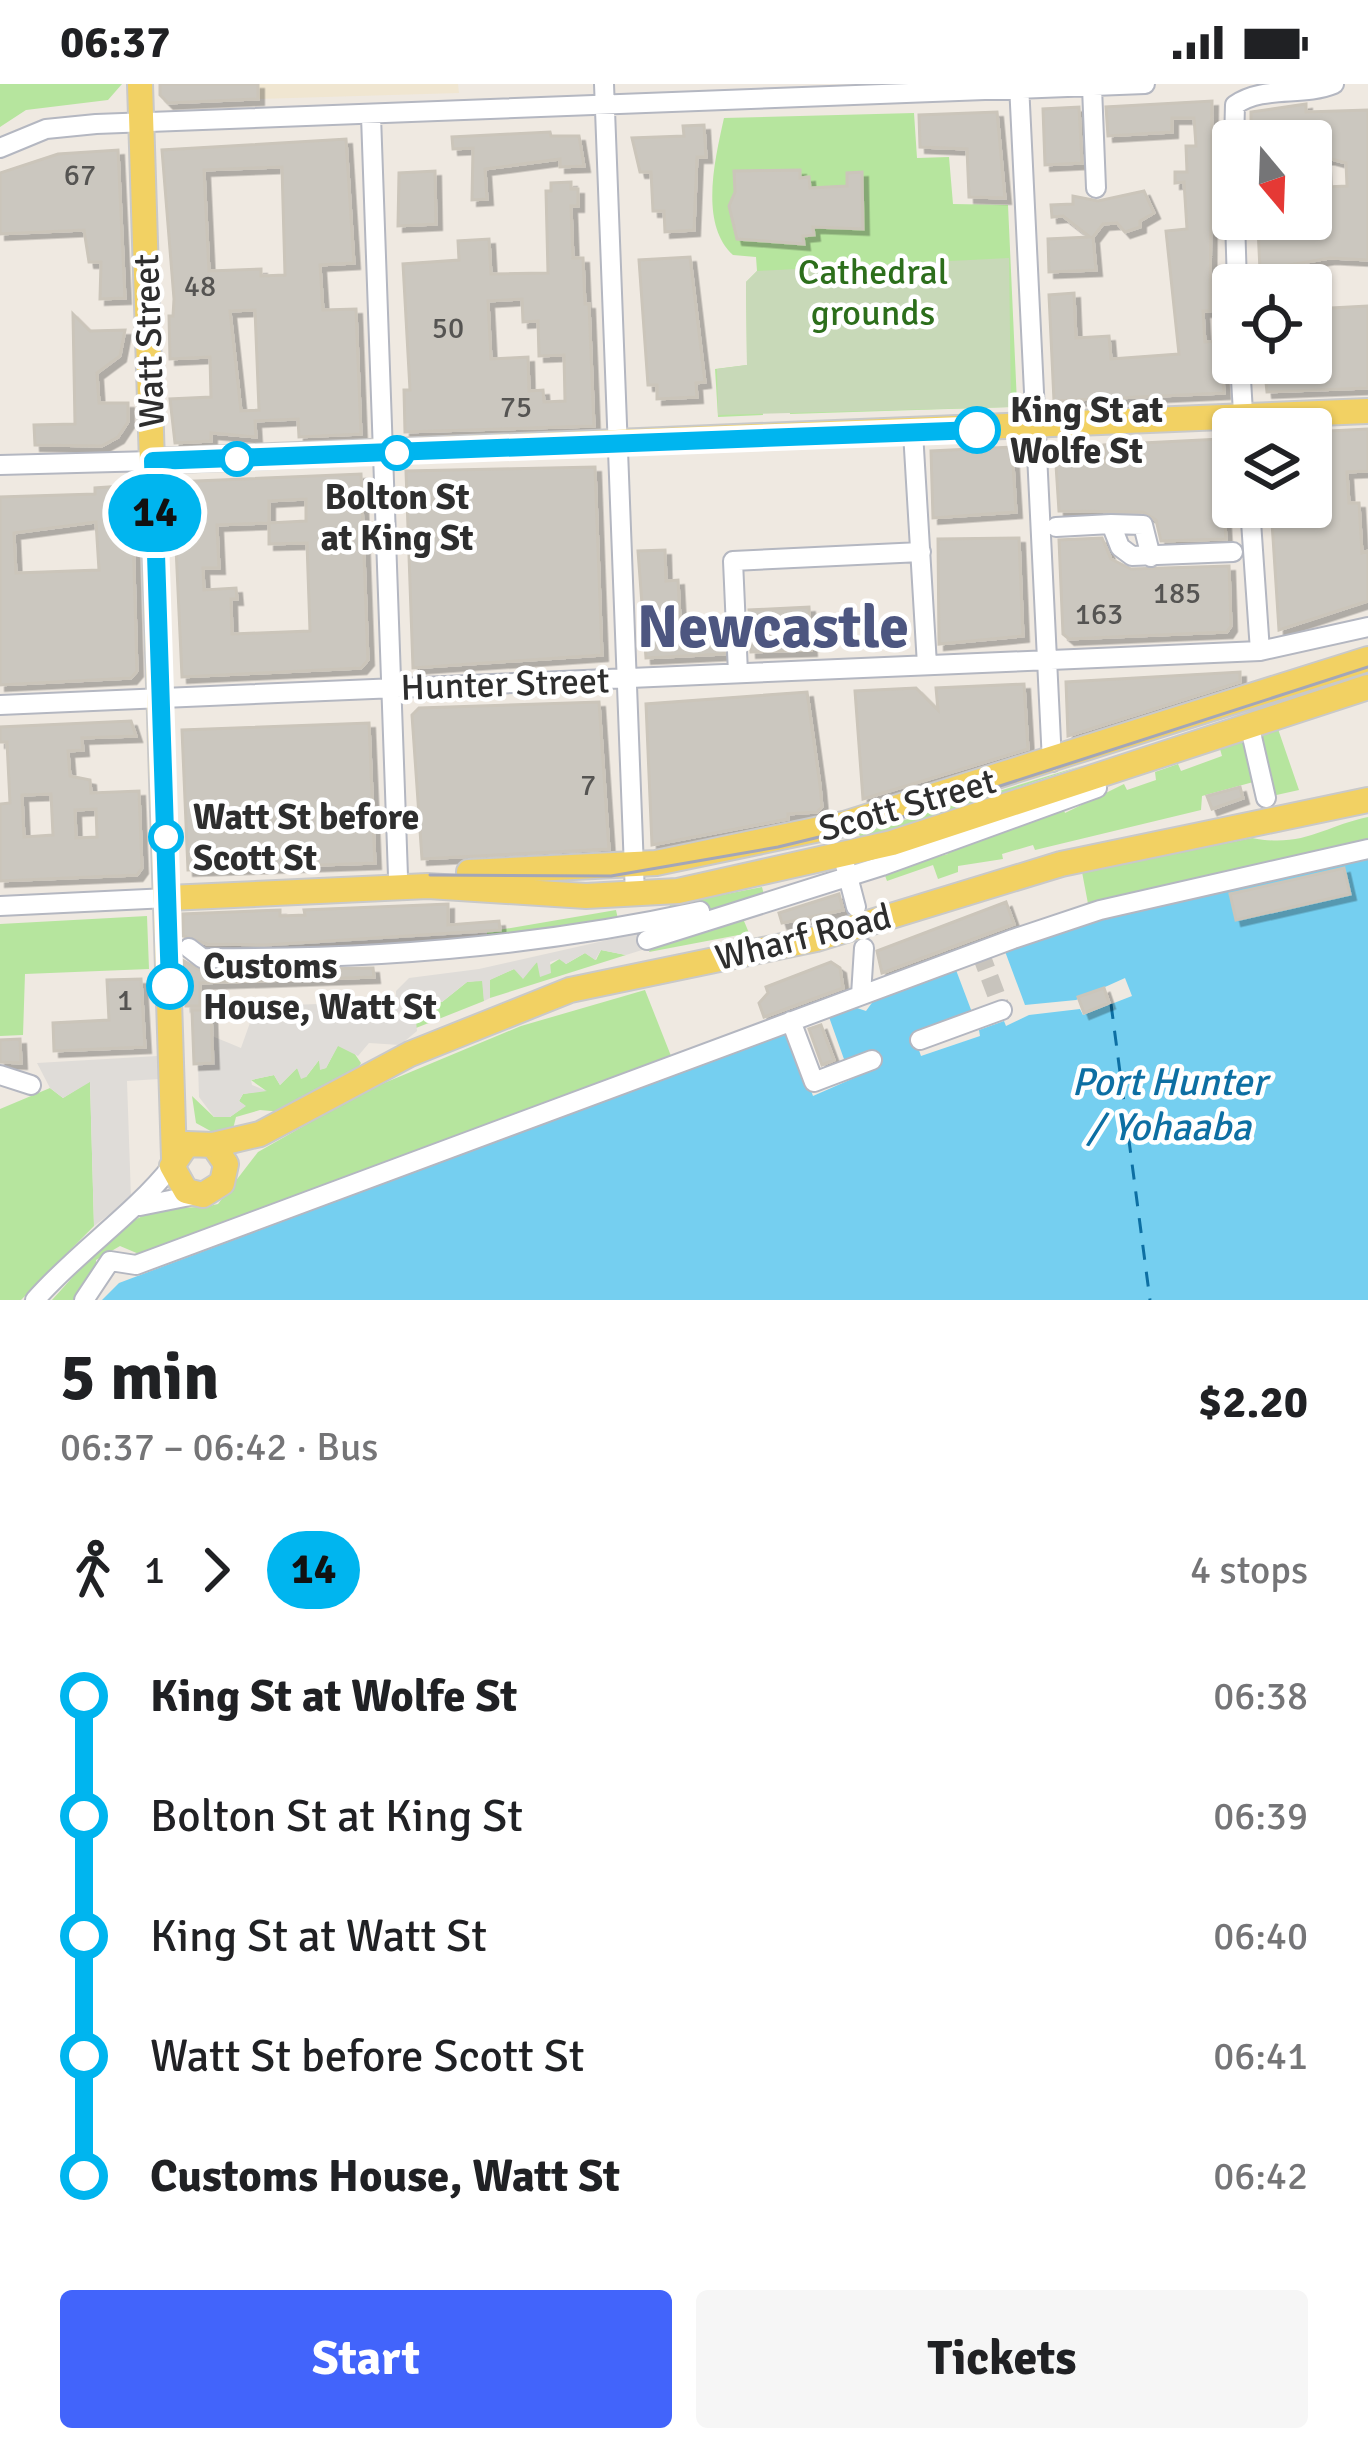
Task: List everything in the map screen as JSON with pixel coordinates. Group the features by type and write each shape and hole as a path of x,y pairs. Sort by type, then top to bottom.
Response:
{"main road":[{"name":"Watt Street","path":"140,86 173,1162"},
{"path":"1332,414 1368,411"},
{"path":"153,461 1212,424"},
{"name":"Scott Street","path":"167,893 634,865 707,855 844,824 1052,762 1368,658"},
{"name":"Scott Street","path":"167,893 490,887 635,896 701,886 892,843 1368,687"},
{"name":"Wharf Road","path":"209,1144 260,1134 410,1054 570,990 816,939 1084,859 1368,800"},
{"path":"174,1101 221,1153 225,1176 217,1188 195,1195 178,1185 173,1162 187,1144 209,1144"},
{"name":"Wharf Road","path":"225,1176 260,1134"}],"street":[{"path":"604,84 614,445 635,896"},
{"path":"0,148 31,133 96,124 1144,84"},
{"path":"1235,120 1235,105 1249,95 1315,92 1334,84"},
{"path":"96,124 140,86"},
{"path":"1092,86 1096,188"},
{"path":"1019,87 1052,762"},
{"path":"371,116 398,877"},
{"path":"913,432 927,665"},
{"path":"0,466 153,461"},
{"path":"1111,524 1123,550 1151,557 1233,552"},
{"path":"1056,527 1143,525 1151,557"},
{"path":"1251,528 1260,651"},
{"path":"738,673 733,561 920,552"},
{"name":"Hunter Street","path":"0,705 1260,651 1368,627"},
{"path":"647,940 1276,724"},
{"path":"1251,730 1266,798"},
{"path":"84,1300 110,1261 136,1265 1100,910 1368,849"},
{"path":"846,870 856,908"},
{"path":"0,896 167,893"},
{"path":"0,906 167,893"},
{"path":"189,948 202,958 411,956 531,943 714,908 717,917"},
{"path":"861,995 864,948"},
{"path":"920,1040 1002,1010"},
{"path":"791,1021 814,1082 872,1060"},
{"path":"0,1075 31,1085"},
{"path":"35,1300 78,1255 140,1206 173,1162"},
{"path":"140,1206 195,1195"}],"shaded area":[{"path":"258,84 458,84 459,93 258,99"},
{"path":"652,930 642,950 626,955 601,950 595,960 585,953 566,964 559,959 550,962 551,973 540,977 537,962 523,979 514,969 490,980 490,998 484,1001 482,981 467,982 442,1002 412,996 404,1018 409,1024 416,1021 417,1031 400,1045 369,1043 358,1056 338,1046 326,1068 320,1070 319,1060 301,1079 297,1068 280,1085 274,1075 251,1080 267,1091 243,1094 239,1101 246,1106 230,1117 214,1117 199,1097 198,1064 213,1063 212,1036 241,1048 252,1017 265,1006 396,1001 396,991 409,978 479,969"},
{"path":"487,932 487,939 449,956 198,968 197,948"},
{"path":"158,1056 159,1079 127,1081 131,1198 94,1226 90,1082 63,1098 50,1088 37,1063"}],"green space":[{"path":"0,84 122,84 108,100 26,110 0,127"},
{"name":"Cathedral grounds","path":"914,113 917,158 949,157 953,204 1008,205 1017,403 1011,407 790,414 789,405 762,407 763,415 718,417 715,369 747,365 746,282 757,271 756,257 733,255 716,226 712,190 724,118"},
{"path":"1009,258 1011,407 718,415 717,369 747,365 746,282 757,271"},
{"path":"1278,729 1299,790 1272,796 1258,736"},
{"path":"1248,739 1257,781 1202,796 1201,810 1035,850 1033,845 1002,854 1003,859 958,866 958,872 938,879 933,865 887,881 883,870 948,854 946,848 1024,825 1023,820 1062,805 1065,813 1124,784 1127,790 1156,780 1155,772 1178,764 1181,771 1222,756 1220,749"},
{"path":"1084,765 889,832 861,840 859,834"},
{"path":"1368,817 1368,845 1089,909 1082,872 1252,838 1300,838"},
{"path":"762,887 764,895 717,909 665,916 670,905"},
{"path":"616,910 619,924 486,939 487,932"},
{"path":"748,913 751,918 744,921 749,933 649,952 653,943"},
{"path":"147,916 149,969 25,974 23,1035 0,1036 0,924"},
{"path":"601,950 626,955 490,998 489,980 514,969 521,973 537,962 548,966 561,958 566,964 585,953 596,960"},
{"path":"483,980 484,1001 416,1028 416,1021 405,1022 413,996 442,1002 467,982"},
{"path":"645,990 673,1061 146,1257 120,1246 96,1260 96,1272 75,1300 52,1300 101,1246 130,1223 161,1210 218,1204 258,1152 365,1091 521,1026"},
{"path":"338,1045 352,1050 361,1063 354,1074 282,1112 260,1110 236,1117 232,1133 216,1134 196,1123 192,1096 214,1117 230,1117 245,1106 239,1101 243,1094 265,1090 251,1080 274,1075 280,1085 297,1068 306,1077 319,1060 321,1069 326,1068"},
{"path":"90,1081 94,1226 21,1300 0,1300 0,1109 50,1088 63,1098"}],"water":[{"name":"Port Hunter / Yohaaba","path":"1368,855 1368,1300 102,1300 119,1283 1072,924"}],"pier":[{"path":"1003,946 1025,1005 1076,1000 1125,978 1132,996 1083,1015 1080,1009 1029,1015 1006,1026 1004,1021 979,1030 980,1036 921,1056 914,1036 973,1015 956,970 874,1000 866,1011 854,1007 829,1017 845,1062 879,1062 879,1067 813,1096 788,1026"}],"building":[{"path":"160,84 258,84 258,99 168,103 160,95"},
{"path":"1212,101 1210,311 1203,311 1205,342 1212,342 1212,384 1223,384 1224,393 1054,401 1049,295 1074,293 1076,338 1109,336 1111,359 1179,354 1166,231 1187,229 1184,182 1175,183 1175,172 1187,172 1186,146 1196,146 1194,118 1172,118 1172,132 1108,136 1106,107"},
{"path":"1306,104 1306,112 1368,110 1368,260 1260,264 1259,240 1332,240 1332,187 1347,186 1346,163 1332,159 1332,120 1251,120 1251,112"},
{"path":"1079,107 1082,163 1045,165 1043,109"},
{"path":"997,112 1005,198 969,197 967,149 920,147 919,115"},
{"path":"704,125 706,157 697,157 694,230 665,232 664,211 653,211 651,172 640,172 632,138 684,136 683,126"},
{"path":"550,132 551,136 579,136 584,166 560,167 560,159 485,169 487,199 472,200 473,148 453,149 452,137"},
{"path":"346,139 354,263 320,265 323,310 356,309 361,434 299,437 298,419 255,421 256,437 211,433 211,441 175,443 170,399 211,397 210,357 170,359 169,316 173,316 174,299 162,150","holes":["282,167 285,275 261,276 261,269 209,271 204,170","255,310 259,410 241,411 230,311"]},
{"path":"118,150 125,298 100,299 101,262 89,262 84,230 0,234 0,173 58,154"},
{"path":"800,170 800,178 809,177 810,188 847,186 847,173 862,172 863,229 813,227 814,235 803,236 804,244 737,239 729,206 735,192 734,171"},
{"path":"435,171 436,224 398,226 399,173"},
{"path":"571,182 571,189 578,189 578,206 571,206 573,258 583,258 585,304 589,304 594,426 405,432 404,390 410,390 403,264 459,260 458,241 489,239 491,274 548,273 546,191 551,191 551,183","holes":["522,299 523,322 538,321 539,356 564,355 565,401 544,402 543,390 529,391 528,357 491,359 488,301"]},
{"path":"1144,191 1154,213 1140,221 1140,227 1125,232 1117,223 1103,224 1093,237 1096,270 1049,272 1048,239 1090,237 1063,216 1052,217 1051,205 1073,204 1073,196 1098,201"},
{"path":"690,257 705,382 696,383 697,397 657,399 657,385 648,385 639,260"},
{"path":"1368,306 1368,388 1267,392 1266,384 1332,384 1332,308"},
{"path":"73,314 90,331 125,330 120,356 97,373 99,403 128,403 128,422 118,437 102,446 35,445 34,425 75,424"},
{"path":"1368,429 1368,471 1347,472 1349,503 1359,503 1362,553 1368,551 1368,601 1279,630 1272,528 1332,528 1332,431"},
{"path":"1212,439 1212,528 1225,528 1226,539 1161,541 1156,520 1143,512 1059,511 1056,465 1105,463 1104,445"},
{"path":"1012,447 1016,512 933,518 931,451"},
{"path":"595,467 602,655 413,668 406,471"},
{"path":"361,474 368,660 361,668 182,677 173,482","holes":["306,499 306,521 269,523 269,501","269,523 269,544 307,543 310,631 232,634 231,599 237,599 236,588 204,590 203,568 219,568 217,525"]},
{"path":"122,486 132,495 137,671 131,678 0,685 0,497 95,494 95,488","holes":["96,522 99,570 16,573 14,533"]},
{"path":"1019,538 1023,636 939,644 938,539"},
{"path":"1102,538 1111,559 1131,569 1229,566 1231,626 1227,632 1069,639 1063,634 1059,540"},
{"path":"665,550 666,581 678,580 680,617 722,617 724,654 646,658 638,551"},
{"path":"809,607 811,650 751,652 749,610"},
{"path":"1240,672 1240,682 1068,736 1066,682"},
{"path":"1024,684 1028,749 863,799 855,691 916,688 938,710 936,688"},
{"path":"807,692 822,807 817,812 788,814 788,819 652,845 646,704"},
{"path":"599,702 609,849 422,859 412,715 419,708"},
{"path":"131,721 136,736 82,738 83,750 68,751 70,776 90,780 91,793 139,791 142,868 137,875 0,881 0,804 10,803 7,742 0,742 0,727","holes":["51,794 53,835 24,837 22,795","96,809 97,837 76,838 75,810"]},
{"path":"369,723 375,863 188,870 182,730"},
{"path":"1240,787 1243,798 1212,809 1207,796"},
{"path":"1344,868 1350,894 1236,920 1230,894"},
{"path":"839,894 843,910 782,923 779,913"},
{"path":"1006,902 1014,924 882,973 877,951"},
{"path":"448,904 448,925 499,921 500,930 265,945 207,944 183,936 183,914 280,910 280,916 305,915 304,910"},
{"path":"184,961 202,971 373,968 374,977 200,983 200,1006 186,1006"},
{"path":"831,962 840,968 843,988 764,1017 759,1003 768,993 766,987"},
{"path":"141,979 145,1047 54,1051 53,1023 109,1020 107,980"},
{"path":"1104,988 1109,1003 1084,1013 1078,997"},
{"path":"192,1010 211,1010 213,1063 194,1064"},
{"path":"821,1025 834,1060 822,1065 809,1029"},
{"path":"20,1039 21,1063 0,1062 0,1040"}],"ferry route":[{"path":"1111,1004 1150,1300"}],"tunnel":[{"path":"980,952 1002,1010"}],"tram line":[{"path":"430,875 611,876 778,847 910,815 1368,667"}],"bus line":[{"name":"14","path":"170,986 153,461 977,430"}],"place":[{"name":"King St at Wolfe St","path":"977,430"},
{"name":"Bolton St at King St","path":"397,453"},
{"name":"Watt St before Scott St","path":"166,837"},
{"name":"Customs House, Watt St","path":"170,986"}],"district":[{"name":"Newcastle","path":"773,626"}]}
